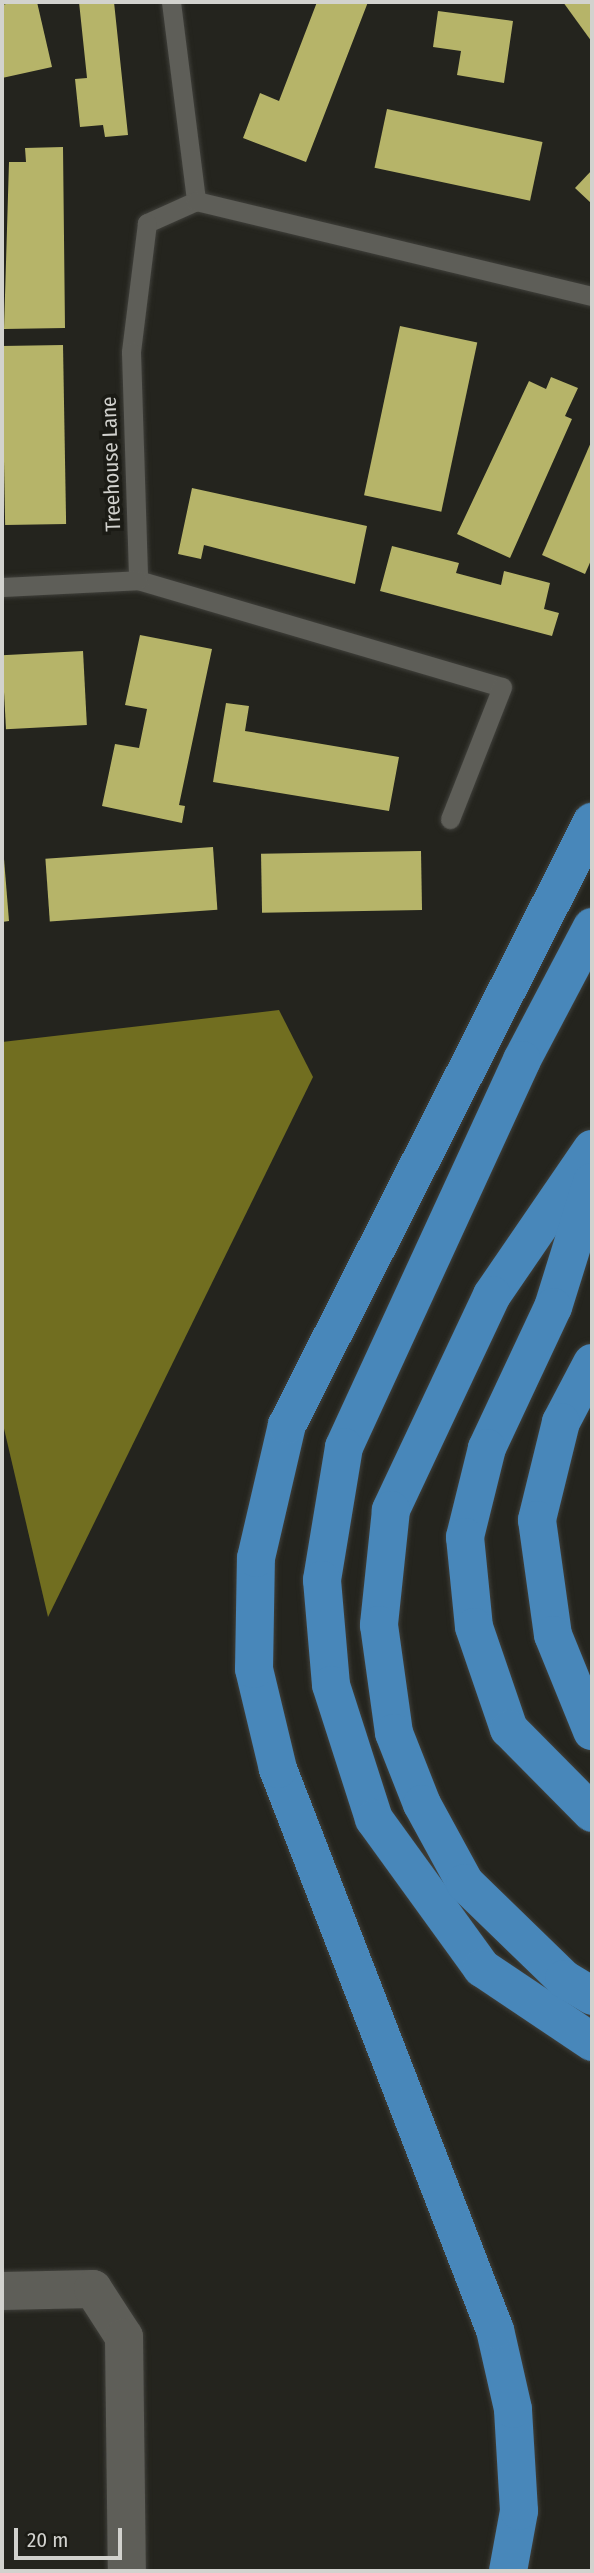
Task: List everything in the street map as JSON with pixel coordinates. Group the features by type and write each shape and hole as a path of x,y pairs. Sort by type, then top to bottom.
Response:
{"highway":[{"path":"508,2571 519,2511 513,2409 495,2330 278,1769 254,1669 256,1558 287,1425 592,822"},
{"path":"592,927 522,1060 344,1447 322,1580 331,1685 374,1819 482,1968 592,2042"},
{"path":"592,1149 492,1295 391,1510 379,1625 394,1733 422,1804 465,1883 564,1979 592,1996"},
{"path":"592,1182 553,1307 487,1448 465,1538 474,1627 509,1729 592,1812"},
{"path":"592,1363 561,1422 537,1520 553,1635 592,1731"}],"street":[{"path":"2,2291 93,2289 124,2337 127,2571"}],"lane":[{"path":"171,2 196,201 592,296"},
{"name":"Treehouse Lane","path":"138,580 131,352 147,223 196,201"},
{"path":"2,587 138,580 502,687 450,819"}],"shaded area":[{"path":"279,1010 313,1077 48,1617 2,1420 2,1042"}],"building":[{"path":"37,2 52,67 2,78 2,5"},
{"path":"79,2 114,2 128,135 105,137 103,125 80,127 75,79 87,78"},
{"path":"317,2 368,2 306,162 243,138 260,93 279,101"},
{"path":"563,2 592,2 592,42"},
{"path":"438,11 513,21 504,83 457,75 461,51 433,47"},
{"path":"387,109 543,142 530,201 375,168"},
{"path":"63,147 65,328 4,329 9,162 26,162 25,148"},
{"path":"592,170 592,204 575,188"},
{"path":"400,326 477,342 441,512 364,495"},
{"path":"63,345 66,524 5,525 2,346"},
{"path":"551,377 578,388 565,416 572,419 510,558 457,534 529,381 546,389"},
{"path":"592,440 592,558 585,574 542,555"},
{"path":"192,488 367,526 355,584 204,545 201,559 178,554"},
{"path":"392,546 459,563 456,573 501,585 504,571 550,583 544,609 559,613 552,636 380,591"},
{"path":"140,635 212,649 179,805 185,806 182,823 102,806 115,744 139,748 147,709 125,705"},
{"path":"83,651 87,725 6,729 2,655"},
{"path":"226,703 249,706 245,731 399,757 389,811 213,782"},
{"path":"213,847 217,910 50,922 45,859"},
{"path":"421,851 422,910 262,913 261,854"},
{"path":"4,859 9,921 2,922 2,860"}]}
